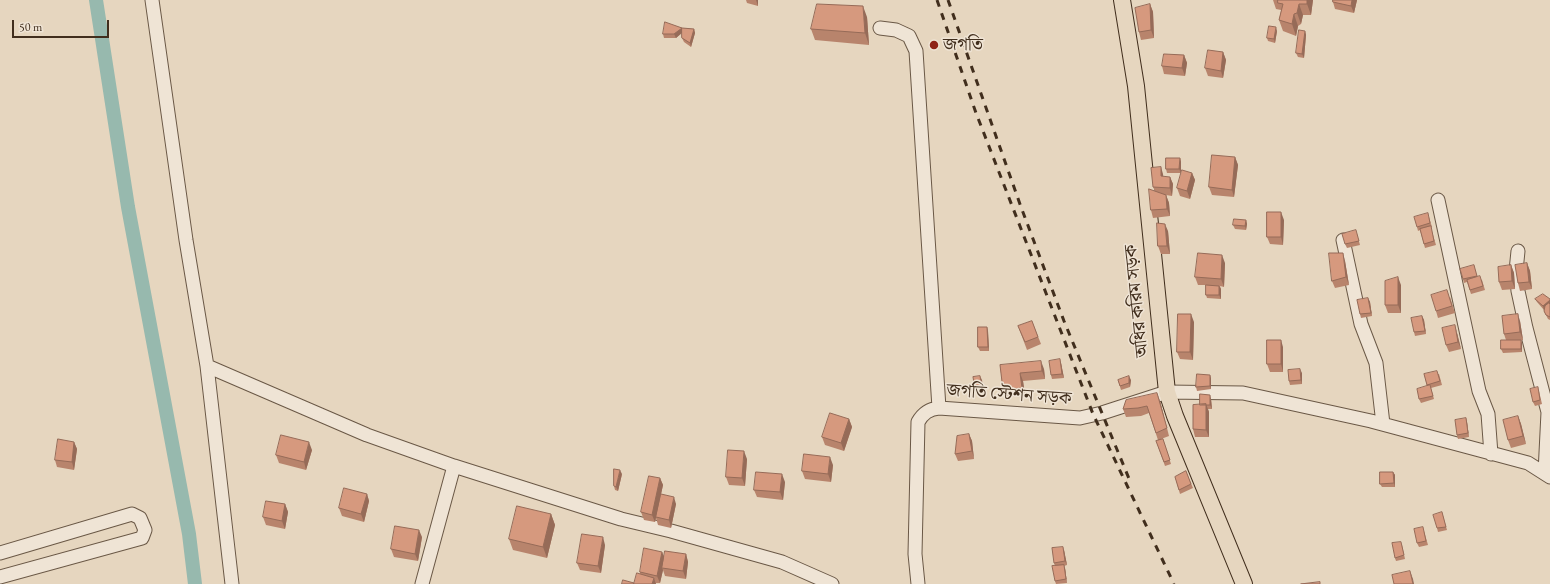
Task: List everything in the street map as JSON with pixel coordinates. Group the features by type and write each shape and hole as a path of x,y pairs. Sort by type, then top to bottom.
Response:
{"main road":[{"name":"অধির করিম সড়ক","path":"1122,0 1136,86 1167,392 1175,416 1244,584"}],"street":[{"path":"152,0 186,240 207,366 232,584"},
{"path":"880,28 896,30 909,36 916,51 939,408"},
{"path":"1438,200 1480,391 1488,414 1491,454"},
{"path":"1343,240 1361,324 1376,363 1383,424"},
{"path":"1518,251 1516,272 1518,291 1548,412 1547,475"},
{"path":"207,366 367,435 454,466 621,519 671,531 782,562 832,584"},
{"name":"জগতি স্টেশন সড়ক","path":"918,584 915,554 918,422 921,416 932,408 1080,418 1102,413 1167,392 1243,393 1383,424 1528,463 1547,475"},
{"path":"422,584 454,466"},
{"path":"0,553 132,514 140,518 145,530 142,538 0,577"}],"building":[{"path":"1278,0 1307,0 1307,4 1299,4 1297,13 1294,14 1292,24 1279,20 1283,4 1278,3"},
{"path":"1333,0 1352,0 1351,6 1333,2"},
{"path":"817,4 863,6 865,33 811,29"},
{"path":"1150,4 1151,30 1139,32 1135,8"},
{"path":"665,22 682,28 674,34 663,34"},
{"path":"1269,26 1276,27 1274,39 1267,38"},
{"path":"682,28 694,29 690,43 682,38"},
{"path":"1299,30 1305,31 1302,54 1296,53"},
{"path":"1208,50 1223,52 1221,71 1205,68"},
{"path":"1164,54 1184,55 1182,68 1162,66"},
{"path":"1212,155 1235,157 1232,190 1209,187"},
{"path":"1166,158 1180,158 1179,169 1166,169"},
{"path":"1161,167 1161,176 1170,177 1170,188 1153,187 1151,168"},
{"path":"1182,170 1192,173 1187,191 1177,188"},
{"path":"1149,189 1166,195 1167,209 1151,210"},
{"path":"1267,212 1281,212 1281,237 1267,237"},
{"path":"1428,213 1430,223 1417,227 1414,217"},
{"path":"1234,219 1246,220 1245,226 1233,225"},
{"path":"1157,223 1165,224 1167,246 1158,246"},
{"path":"1431,226 1434,241 1424,244 1420,229"},
{"path":"1356,230 1359,241 1345,244 1342,234"},
{"path":"1198,253 1222,255 1221,279 1195,277"},
{"path":"1329,253 1343,253 1346,277 1332,281"},
{"path":"1527,263 1529,282 1518,283 1515,265"},
{"path":"1474,265 1477,276 1463,279 1460,269"},
{"path":"1511,265 1512,281 1499,282 1498,267"},
{"path":"1480,276 1483,286 1470,290 1467,280"},
{"path":"1398,277 1398,305 1385,305 1385,281"},
{"path":"1206,285 1219,286 1219,295 1206,295"},
{"path":"1447,290 1452,306 1436,311 1431,295"},
{"path":"1543,294 1550,300 1543,306 1535,299"},
{"path":"1368,298 1371,313 1360,314 1357,300"},
{"path":"1549,303 1550,317 1546,315 1544,311 1545,306"},
{"path":"1178,314 1191,314 1190,352 1177,352"},
{"path":"1518,314 1520,332 1504,334 1502,316"},
{"path":"1422,316 1425,331 1414,332 1411,318"},
{"path":"1032,321 1038,337 1025,342 1018,326"},
{"path":"1455,325 1458,342 1446,345 1442,328"},
{"path":"978,327 987,327 988,347 978,347"},
{"path":"1267,340 1281,340 1281,364 1267,364"},
{"path":"1501,340 1521,340 1521,349 1501,349"},
{"path":"1060,359 1062,374 1051,375 1049,361"},
{"path":"1041,361 1042,371 1020,373 1022,388 1003,390 1000,365"},
{"path":"1300,369 1301,380 1289,381 1288,370"},
{"path":"1437,371 1440,381 1427,385 1424,374"},
{"path":"1197,374 1210,375 1210,386 1196,387"},
{"path":"980,376 982,388 975,389 973,377"},
{"path":"1129,376 1129,383 1120,386 1118,380"},
{"path":"1430,385 1433,396 1419,399 1417,389"},
{"path":"1538,387 1540,400 1533,402 1530,389"},
{"path":"1157,393 1167,428 1156,433 1147,406 1123,409 1126,400"},
{"path":"1200,394 1210,395 1210,405 1200,405"},
{"path":"1206,404 1206,430 1193,429 1193,405"},
{"path":"830,413 849,419 841,443 822,437"},
{"path":"1518,416 1523,436 1508,440 1503,420"},
{"path":"1466,418 1468,433 1457,435 1455,420"},
{"path":"969,434 972,451 955,454 957,436"},
{"path":"281,435 309,442 304,462 276,455"},
{"path":"58,439 74,442 72,462 55,460"},
{"path":"1163,439 1170,460 1164,462 1156,441"},
{"path":"728,450 744,451 742,478 726,477"},
{"path":"804,454 830,457 828,474 802,471"},
{"path":"614,469 620,470 616,487 614,486"},
{"path":"1186,471 1191,484 1179,490 1175,477"},
{"path":"756,472 782,474 780,492 754,490"},
{"path":"1380,472 1393,472 1394,483 1380,484"},
{"path":"649,476 660,478 652,515 641,512"},
{"path":"344,488 367,494 361,514 339,508"},
{"path":"661,494 674,497 669,520 656,517"},
{"path":"266,501 285,504 282,521 263,517"},
{"path":"517,506 551,514 543,547 509,539"},
{"path":"1442,512 1446,527 1437,528 1433,515"},
{"path":"395,526 419,530 415,554 391,549"},
{"path":"1423,527 1426,541 1417,543 1414,529"},
{"path":"582,534 603,537 598,566 577,563"},
{"path":"1401,542 1404,555 1395,558 1392,543"},
{"path":"1063,547 1065,561 1054,563 1052,548"},
{"path":"644,548 662,552 657,576 640,572"},
{"path":"665,551 686,554 683,571 662,568"},
{"path":"1064,565 1066,579 1055,581 1052,566"},
{"path":"1410,571 1413,584 1394,584 1392,575"},
{"path":"637,573 654,578 652,584 634,584"},
{"path":"623,580 634,583 622,584"},
{"path":"1320,582 1320,584 1301,584"}],"waterway":[{"path":"96,0 128,207 189,534 195,584"}],"railway":[{"path":"937,0 976,113 1093,414 1174,584"},
{"path":"948,0 1021,207 1064,321 1130,481"}],"place":[{"name":"জগতি","path":"934,45"}]}
